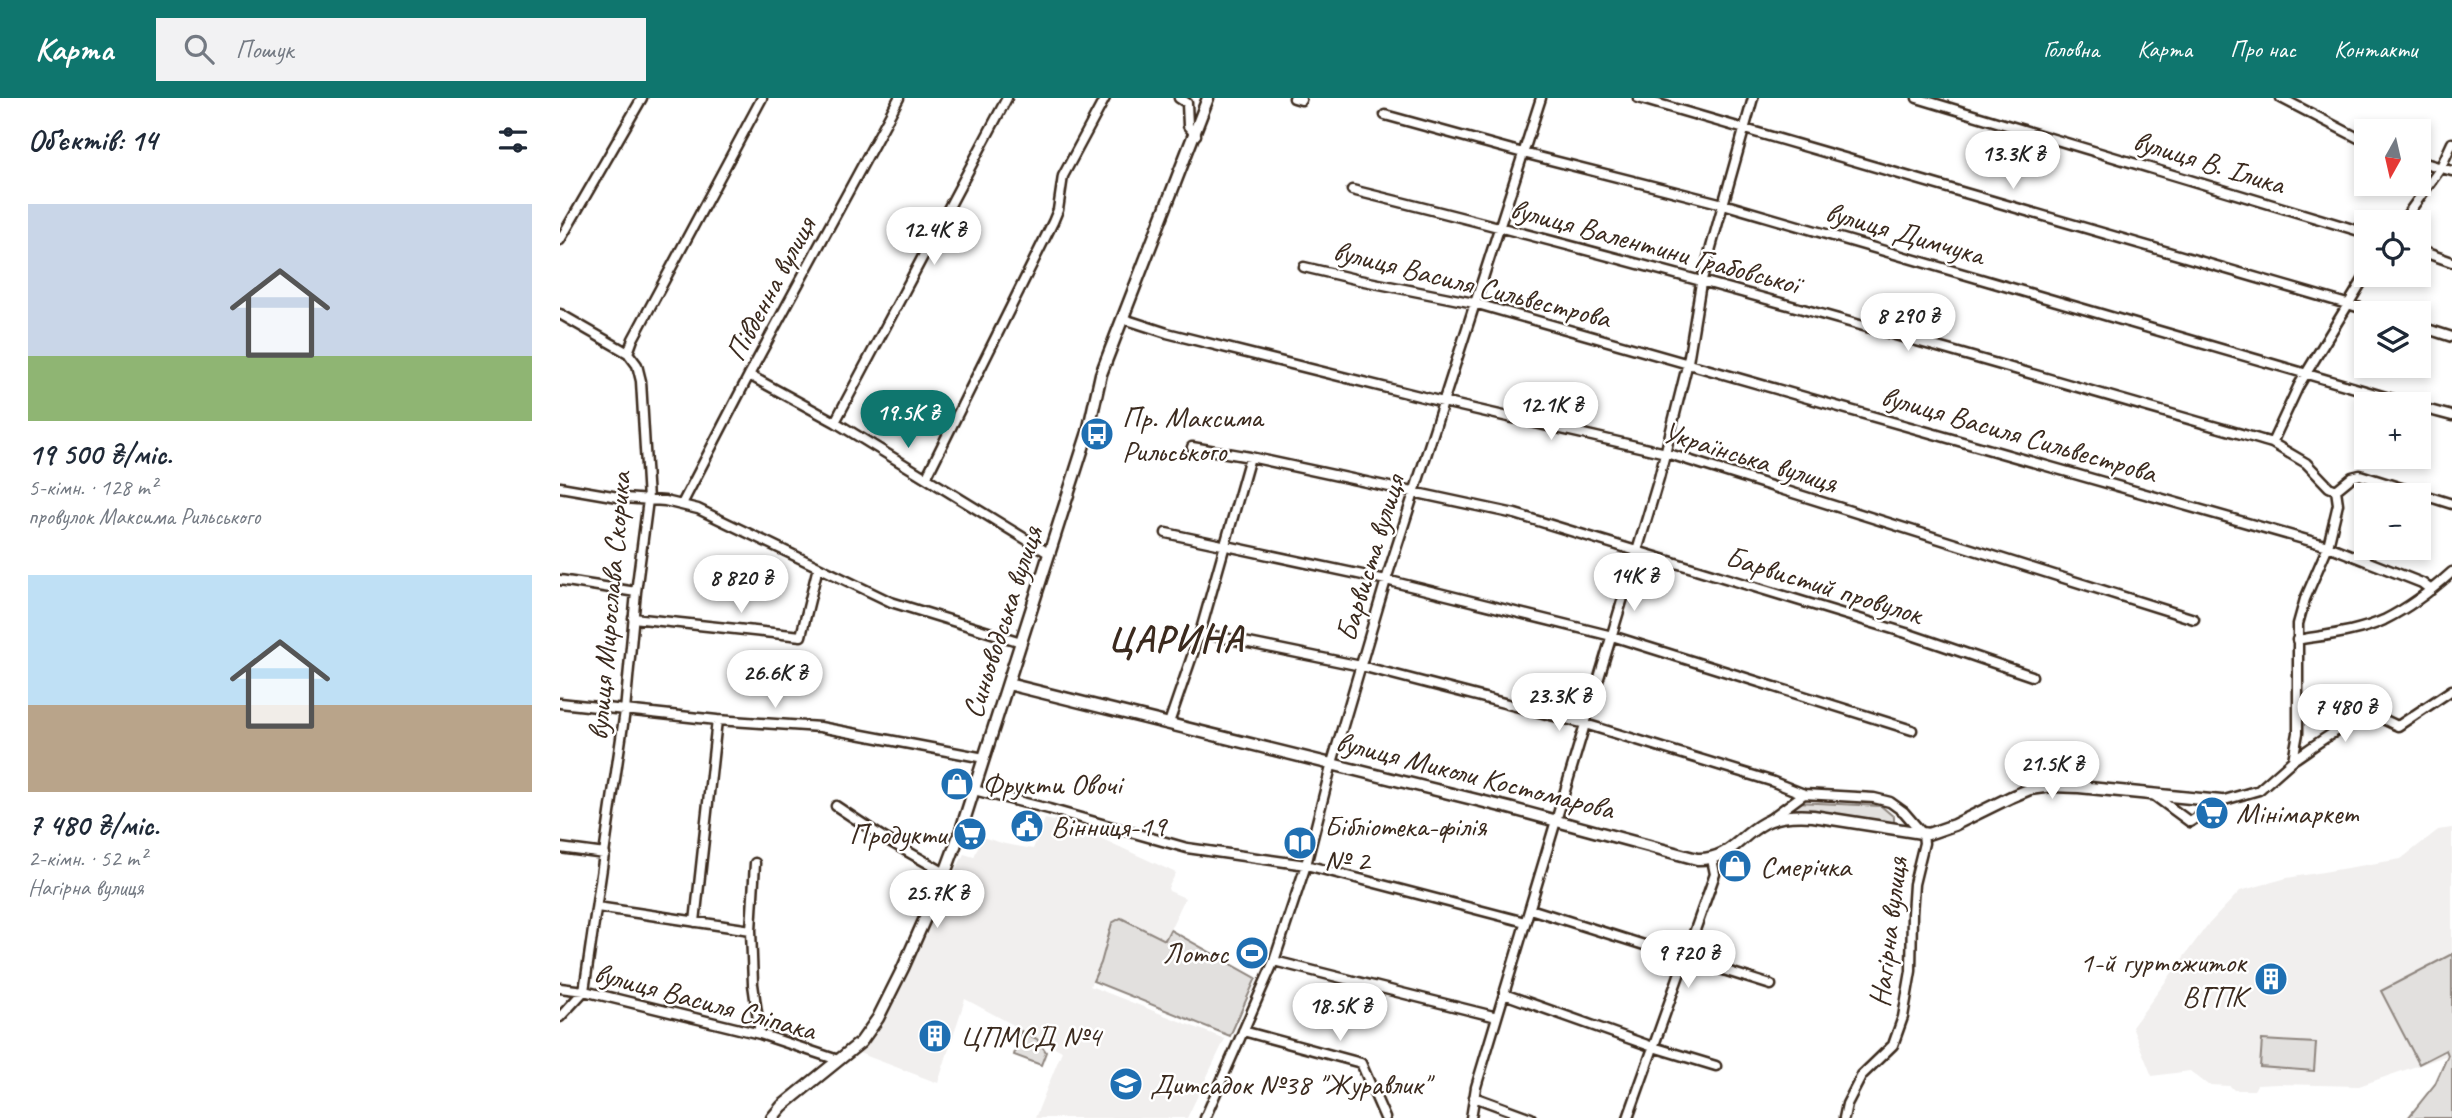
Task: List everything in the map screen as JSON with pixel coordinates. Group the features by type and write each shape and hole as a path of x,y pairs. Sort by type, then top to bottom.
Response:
{"street":[{"path":"560,240 642,98"},
{"path":"560,314 628,353 762,98"},
{"name":"Південна вулиця","path":"682,504 899,98"},
{"path":"835,422 1007,98"},
{"path":"926,478 1053,222 1058,210 1063,176 1105,98"},
{"path":"1179,98 1187,103 1188,126 1196,135"},
{"name":"Синьоводська вулиця","path":"772,1118 782,1106 861,1042 878,1018 904,968 945,873 1050,554 1088,432 1101,374 1209,98"},
{"name":"Барвиста вулиця","path":"1205,1118 1274,961 1306,865 1332,763 1386,580 1541,98"},
{"path":"1638,98 2354,305"},
{"path":"1471,1118 1474,1097 1497,1017 1666,453 1688,362 1701,283 1753,98"},
{"name":"вулиця В. Ілика","path":"1917,98 2354,229"},
{"path":"2281,98 2354,136"},
{"name":"вулиця Димчука","path":"1385,115 1723,204 2368,392"},
{"path":"2411,210 2440,169 2452,143"},
{"path":"2431,166 2452,171"},
{"name":"вулиця Валентини Грабовської","path":"1352,190 1498,226 1893,334 2272,443 2306,463 2329,487 2336,490"},
{"path":"2431,255 2452,262"},
{"name":"вулиця Василя Сильвестрова","path":"1304,267 1474,303 1688,362 2328,546 2422,583 2431,590"},
{"path":"2272,443 2306,374 2358,287"},
{"name":"Українська вулиця","path":"1124,319 1167,333 1443,402 1666,453 2194,619"},
{"path":"2431,330 2452,337"},
{"name":"вулиця Мирослава Скорика","path":"584,991 625,710 648,500 641,381 637,365 628,353"},
{"path":"749,375 835,422 1050,554"},
{"path":"2431,410 2452,416"},
{"name":"Барвистий провулок","path":"1192,447 1515,514 1906,633 2032,676"},
{"path":"1169,723 1200,633 1250,457"},
{"path":"2293,760 2298,733 2298,624 2305,599 2328,546 2338,504 2336,490 2352,477 2360,475 2452,504"},
{"path":"560,487 682,504 698,509 891,602 1021,642"},
{"path":"1166,533 1386,580 1612,636 1912,730"},
{"path":"633,618 801,636 818,567"},
{"path":"2297,640 2347,631 2384,620 2431,590 2452,572"},
{"path":"560,580 636,592"},
{"path":"1200,633 1361,666 1585,724 1772,781 1804,794 1883,799 1903,812 1923,834"},
{"name":"вулиця Миколи Костомарова","path":"1008,684 1332,763 1697,859 1712,859"},
{"name":"Нагірна вулиця","path":"1844,1118 1847,1104 1862,1075 1893,1045 1903,1017 1911,971 1914,884 1924,843 1923,834 1954,825 2030,789 2051,786 2221,801 2259,790 2293,760 2352,723 2364,718 2377,718 2398,726 2452,690"},
{"path":"560,703 717,720 820,727 984,758"},
{"path":"695,922 717,720"},
{"path":"974,790 1049,808 1186,848 1306,865 1525,922"},
{"path":"1628,1118 1715,874 1712,859 1725,853 1804,794"},
{"path":"2152,794 2190,822 2221,801"},
{"path":"836,806 884,838 945,873"},
{"path":"1765,822 1801,815 1923,834"},
{"path":"560,848 605,854"},
{"path":"755,863 751,930 753,984 760,1034"},
{"path":"597,907 751,930"},
{"path":"1530,909 1771,985"},
{"path":"1274,961 1497,1017"},
{"name":"вулиця Василя Сліпака","path":"560,988 584,991 760,1034 838,1060"},
{"path":"560,1017 584,991"},
{"path":"1504,994 1653,1047 1716,1066"},
{"path":"1242,1031 1361,1063 1385,1118"},
{"path":"1474,1097 1531,1118"}],"shaded area":[{"path":"1796,802 1881,806 1894,817 1894,824 1792,811"},
{"path":"1057,818 1176,873 1169,891 1185,898 1165,940 1121,918 1112,923 1101,963 1090,986 1225,1039 1187,1118 1035,1118 1062,1051 965,999 938,1083 859,1053 907,974 964,854 974,857 982,837 1033,849 1045,819 1053,821"},
{"path":"2452,828 2452,1047 2448,1055 2359,1086 2278,1084 2257,1085 2254,1090 2234,1090 2230,1086 2208,1085 2190,1071 2152,1076 2132,1027 2206,927 2240,891 2287,878 2401,859 2438,830"},
{"path":"1121,918 1165,940 1170,930 1256,978 1230,1036 1093,981 1112,923"},
{"path":"2452,954 2452,1118 2408,1118 2435,1084 2448,1055 2446,1050 2419,1064 2381,991"},
{"path":"1021,1031 1037,1039 1046,1052 1041,1065 1014,1055"},
{"path":"2262,1040 2316,1043 2314,1071 2260,1067"}],"place":[{"name":"Пр. Максима Рильського","path":"1097,434"},
{"name":"Фрукти Овочі","path":"957,784"},
{"name":"Мінімаркет","path":"2212,813"},
{"name":"Вінниця-19","path":"1027,826"},
{"name":"Продукти","path":"970,834"},
{"name":"Бібліотека-філія № 2","path":"1300,843"},
{"name":"Смерічка","path":"1735,866"},
{"name":"Лотос","path":"1252,953"},
{"name":"1-й гуртожиток ВГПК","path":"2271,979"},
{"name":"ЦПМСД №4","path":"935,1036"},
{"name":"Дитсадок №38 \"Журавлик\"","path":"1126,1084"}],"district":[{"name":"ЦАРИНА","path":"1176,638"}]}
